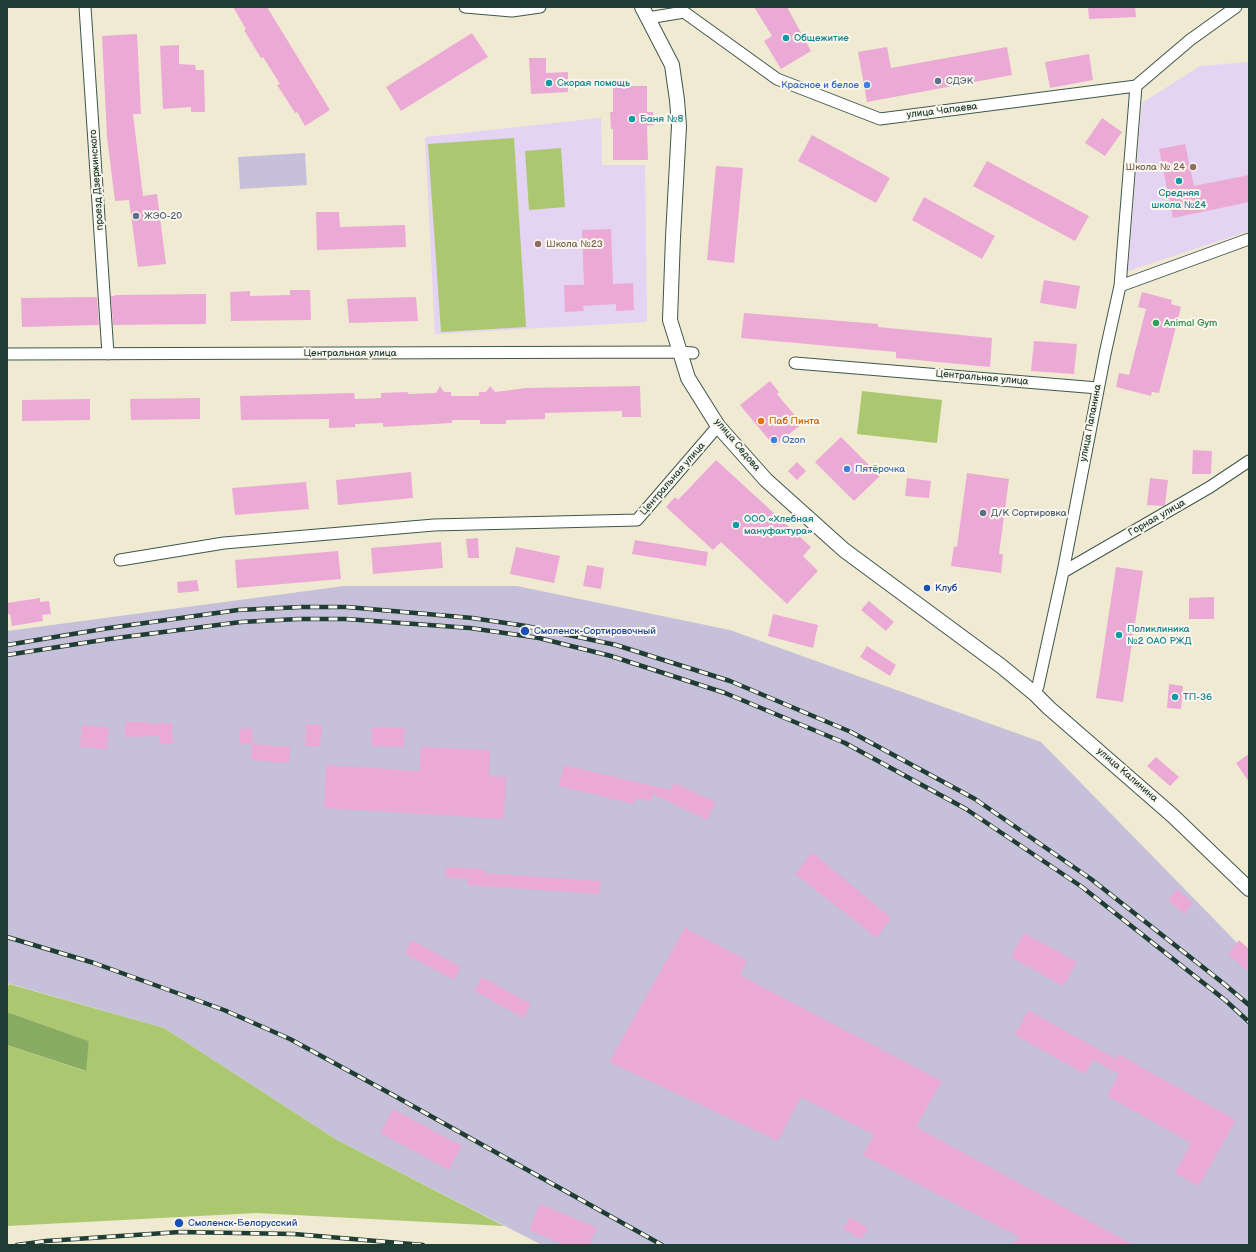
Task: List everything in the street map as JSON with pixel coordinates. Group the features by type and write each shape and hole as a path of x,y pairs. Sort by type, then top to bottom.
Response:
{"street":[{"name":"проезд Дзержинского","path":"85,7 108,354"},
{"path":"465,7 512,11 540,7"},
{"path":"1136,86 1190,40 1236,7"},
{"name":"улица Чапаева","path":"645,13 684,12 777,78 880,119 1136,86"},
{"name":"улица Седова","path":"645,13 672,65 679,126 670,320 687,353 688,378 718,426 766,480 844,550 1000,666"},
{"name":"улица Папанина","path":"1035,694 1063,572 1098,388 1120,286 1136,86"},
{"path":"1120,286 1249,239"},
{"name":"Центральная улица","path":"7,354 687,353"},
{"name":"Центральная улица","path":"794,363 1098,388"},
{"name":"Центральная улица","path":"120,560 224,543 434,525 637,520 718,426"},
{"name":"Горная улица","path":"1063,572 1210,488 1249,461"},
{"name":"улица Калинина","path":"1000,666 1035,694 1049,708 1174,816 1249,889"}],"shaded area":[{"name":"Школа № 24","path":"1249,62 1249,231 1128,271 1142,103 1200,66"},
{"name":"Школа №23","path":"601,118 602,165 645,165 647,322 435,334 425,137"},
{"path":"305,153 307,185 240,189 238,157"},
{"path":"344,586 517,586 730,630 1041,742 1249,955 1249,1245 542,1245 337,1140 164,1028 7,983 7,631"}],"green space":[{"path":"514,138 526,327 441,332 428,144"},
{"path":"561,148 565,207 529,210 525,151"},
{"path":"862,391 942,400 937,443 857,434"},
{"path":"9,984 164,1028 337,1140 504,1226 257,1213 7,1226 7,1045 85,1071 89,1041 7,1012 7,989"},
{"path":"7,1012 89,1041 86,1071 7,1045"}],"building":[{"path":"233,7 267,7 330,110 305,126 297,112 295,113 277,85 280,84 263,57 261,58 244,30 246,29"},
{"name":"Общежитие","path":"754,7 787,7 811,51 781,69 764,41 772,36"},
{"path":"1088,7 1135,7 1136,17 1089,19"},
{"path":"472,33 488,57 401,111 386,87"},
{"path":"137,34 141,114 133,114 143,196 157,194 166,264 138,267 129,200 115,201 107,137 102,36"},
{"path":"179,45 179,64 195,65 196,70 204,70 205,112 191,112 191,107 163,109 160,46"},
{"path":"887,47 891,68 1007,47 1012,75 867,102 858,52"},
{"path":"1089,54 1093,80 1050,88 1045,62"},
{"name":"Скорая помощь","path":"529,58 546,58 546,73 568,72 568,92 531,94"},
{"name":"Баня №8","path":"613,86 647,86 647,112 653,112 654,125 647,126 648,160 613,160 613,129 611,129 610,112 613,112"},
{"path":"1102,118 1122,132 1105,156 1085,143"},
{"path":"812,135 890,178 876,203 798,161"},
{"name":"Средняя школа №24","path":"1185,144 1194,186 1249,175 1249,202 1173,218 1159,149"},
{"path":"987,161 1089,216 1075,241 973,186"},
{"path":"716,166 743,168 734,263 707,260"},
{"path":"924,197 995,236 982,259 912,220"},
{"path":"316,212 339,212 340,227 405,225 406,247 317,250"},
{"path":"611,229 613,284 633,283 634,310 616,311 616,304 583,306 584,311 565,312 564,285 584,285 582,230"},
{"path":"1044,280 1080,286 1076,309 1040,303"},
{"path":"290,290 310,290 311,320 231,321 230,292 250,291 250,296 290,295"},
{"path":"1142,292 1172,300 1171,304 1181,307 1159,393 1152,392 1151,396 1116,387 1119,373 1129,375 1146,309 1138,307"},
{"path":"206,294 206,324 113,325 111,296"},
{"path":"97,297 99,325 22,327 21,298"},
{"path":"416,297 418,321 349,323 347,299"},
{"path":"744,313 878,324 878,327 992,338 990,367 896,358 896,352 741,338"},
{"path":"1034,341 1077,344 1074,374 1031,371"},
{"path":"770,381 779,392 777,394 802,424 774,446 740,405"},
{"path":"440,386 444,392 451,392 451,396 479,396 479,392 486,392 490,386 495,392 526,388 640,386 641,417 622,417 622,411 545,413 545,419 506,420 506,424 480,424 480,420 452,420 452,423 383,427 383,423 355,424 355,427 329,428 329,419 241,420 240,396 354,393 355,399 381,398 381,393 436,393"},
{"path":"200,398 200,419 131,420 130,399"},
{"path":"90,399 90,420 22,421 22,400"},
{"name":"Пятёрочка","path":"841,437 880,476 854,501 815,462"},
{"path":"1193,450 1212,451 1211,474 1192,474"},
{"name":"ООО «Хлебная мануфактура»","path":"716,460 811,547 803,556 818,571 787,604 721,542 713,550 666,507 675,497 678,500"},
{"path":"797,462 806,471 797,480 788,471"},
{"path":"411,472 413,498 338,505 336,480"},
{"name":"Д/К Сортировка","path":"967,473 1009,479 999,554 1003,554 1001,573 951,566 954,546 957,547"},
{"path":"907,478 931,481 929,498 905,496"},
{"path":"1150,478 1168,480 1165,505 1147,505"},
{"path":"306,482 309,509 235,515 232,488"},
{"path":"478,538 479,558 468,558 466,539"},
{"path":"635,540 708,552 706,566 632,554"},
{"path":"441,542 443,568 373,574 371,548"},
{"path":"516,547 560,556 554,583 510,574"},
{"path":"338,551 341,579 237,588 235,560"},
{"path":"587,565 604,568 601,589 583,586"},
{"name":"Поликлиника №2 ОАО РЖД","path":"1116,567 1143,571 1123,702 1096,698"},
{"path":"197,580 199,591 178,593 177,582"},
{"path":"1214,597 1214,619 1189,619 1189,598"},
{"path":"40,598 40,602 49,601 51,614 42,615 43,621 12,626 10,614 7,614 7,603"},
{"path":"869,601 894,622 886,631 861,610"},
{"path":"773,614 818,625 813,648 768,636"},
{"path":"867,646 896,665 890,676 860,657"},
{"name":"ТП-36","path":"1169,684 1183,686 1181,709 1167,708"},
{"path":"125,722 149,722 149,724 172,723 173,744 160,744 160,736 125,737"},
{"path":"306,724 322,725 320,746 305,746"},
{"path":"82,725 109,727 107,749 80,747"},
{"path":"372,727 405,728 404,747 372,746"},
{"path":"252,728 253,744 240,744 240,729"},
{"path":"252,744 290,747 289,763 251,760"},
{"path":"421,747 490,750 489,776 506,777 504,819 324,808 326,765 419,771"},
{"path":"1249,754 1249,782 1236,763"},
{"path":"1156,757 1179,777 1170,786 1147,766"},
{"path":"564,765 670,790 674,783 716,802 707,820 653,794 651,801 636,798 634,804 559,786"},
{"path":"812,852 891,918 877,938 795,874"},
{"path":"446,867 484,869 484,873 601,881 600,894 467,885 468,879 445,877"},
{"path":"1177,889 1193,903 1184,914 1168,900"},
{"path":"685,928 747,960 740,975 942,1081 916,1127 1134,1245 1014,1245 1019,1237 863,1155 874,1135 801,1097 778,1141 609,1062"},
{"path":"1024,933 1077,962 1063,986 1011,957"},
{"path":"412,940 461,967 454,980 405,954"},
{"path":"1239,940 1249,949 1249,972 1228,954"},
{"path":"482,977 531,1004 524,1018 474,991"},
{"path":"1028,1010 1116,1059 1118,1054 1236,1120 1199,1186 1175,1173 1191,1143 1107,1096 1119,1074 1093,1060 1085,1074 1015,1035"},
{"path":"393,1109 462,1146 449,1170 380,1133"},
{"path":"540,1204 597,1228 589,1245 565,1245 529,1230"},
{"path":"850,1217 868,1228 861,1239 843,1229"}],"railway":[{"path":"7,645 109,628 238,610 302,607 347,607 472,618 526,626 616,645 730,681 851,732 975,799 1091,879 1249,1005"},
{"path":"7,655 109,639 241,622 298,619 346,619 470,628 539,638 611,656 725,693 845,743 966,809 1082,887 1225,1000 1249,1022"},
{"path":"7,937 94,963 224,1010 290,1039 662,1245"},
{"path":"17,1245 46,1241 180,1232 294,1234 423,1245"}],"place":[{"name":"Общежитие","path":"786,38"},
{"name":"СДЭК","path":"938,81"},
{"name":"Скорая помощь","path":"549,83"},
{"name":"Красное и белое","path":"867,85"},
{"name":"Баня №8","path":"632,119"},
{"name":"Школа № 24","path":"1193,167"},
{"name":"Средняя школа №24","path":"1179,181"},
{"name":"ЖЭО-20","path":"136,216"},
{"name":"Школа №23","path":"538,244"},
{"name":"Animal Gym","path":"1156,323"},
{"name":"Паб Пинта","path":"761,421"},
{"name":"Ozon","path":"774,440"},
{"name":"Пятёрочка","path":"847,469"},
{"name":"Д/К Сортировка","path":"983,513"},
{"name":"ООО «Хлебная мануфактура»","path":"736,525"},
{"name":"Клуб","path":"927,588"},
{"name":"Смоленск-Сортировочный","path":"525,631"},
{"name":"Поликлиника №2 ОАО РЖД","path":"1119,635"},
{"name":"ТП-36","path":"1175,697"},
{"name":"Смоленск-Белорусский","path":"179,1223"}]}
